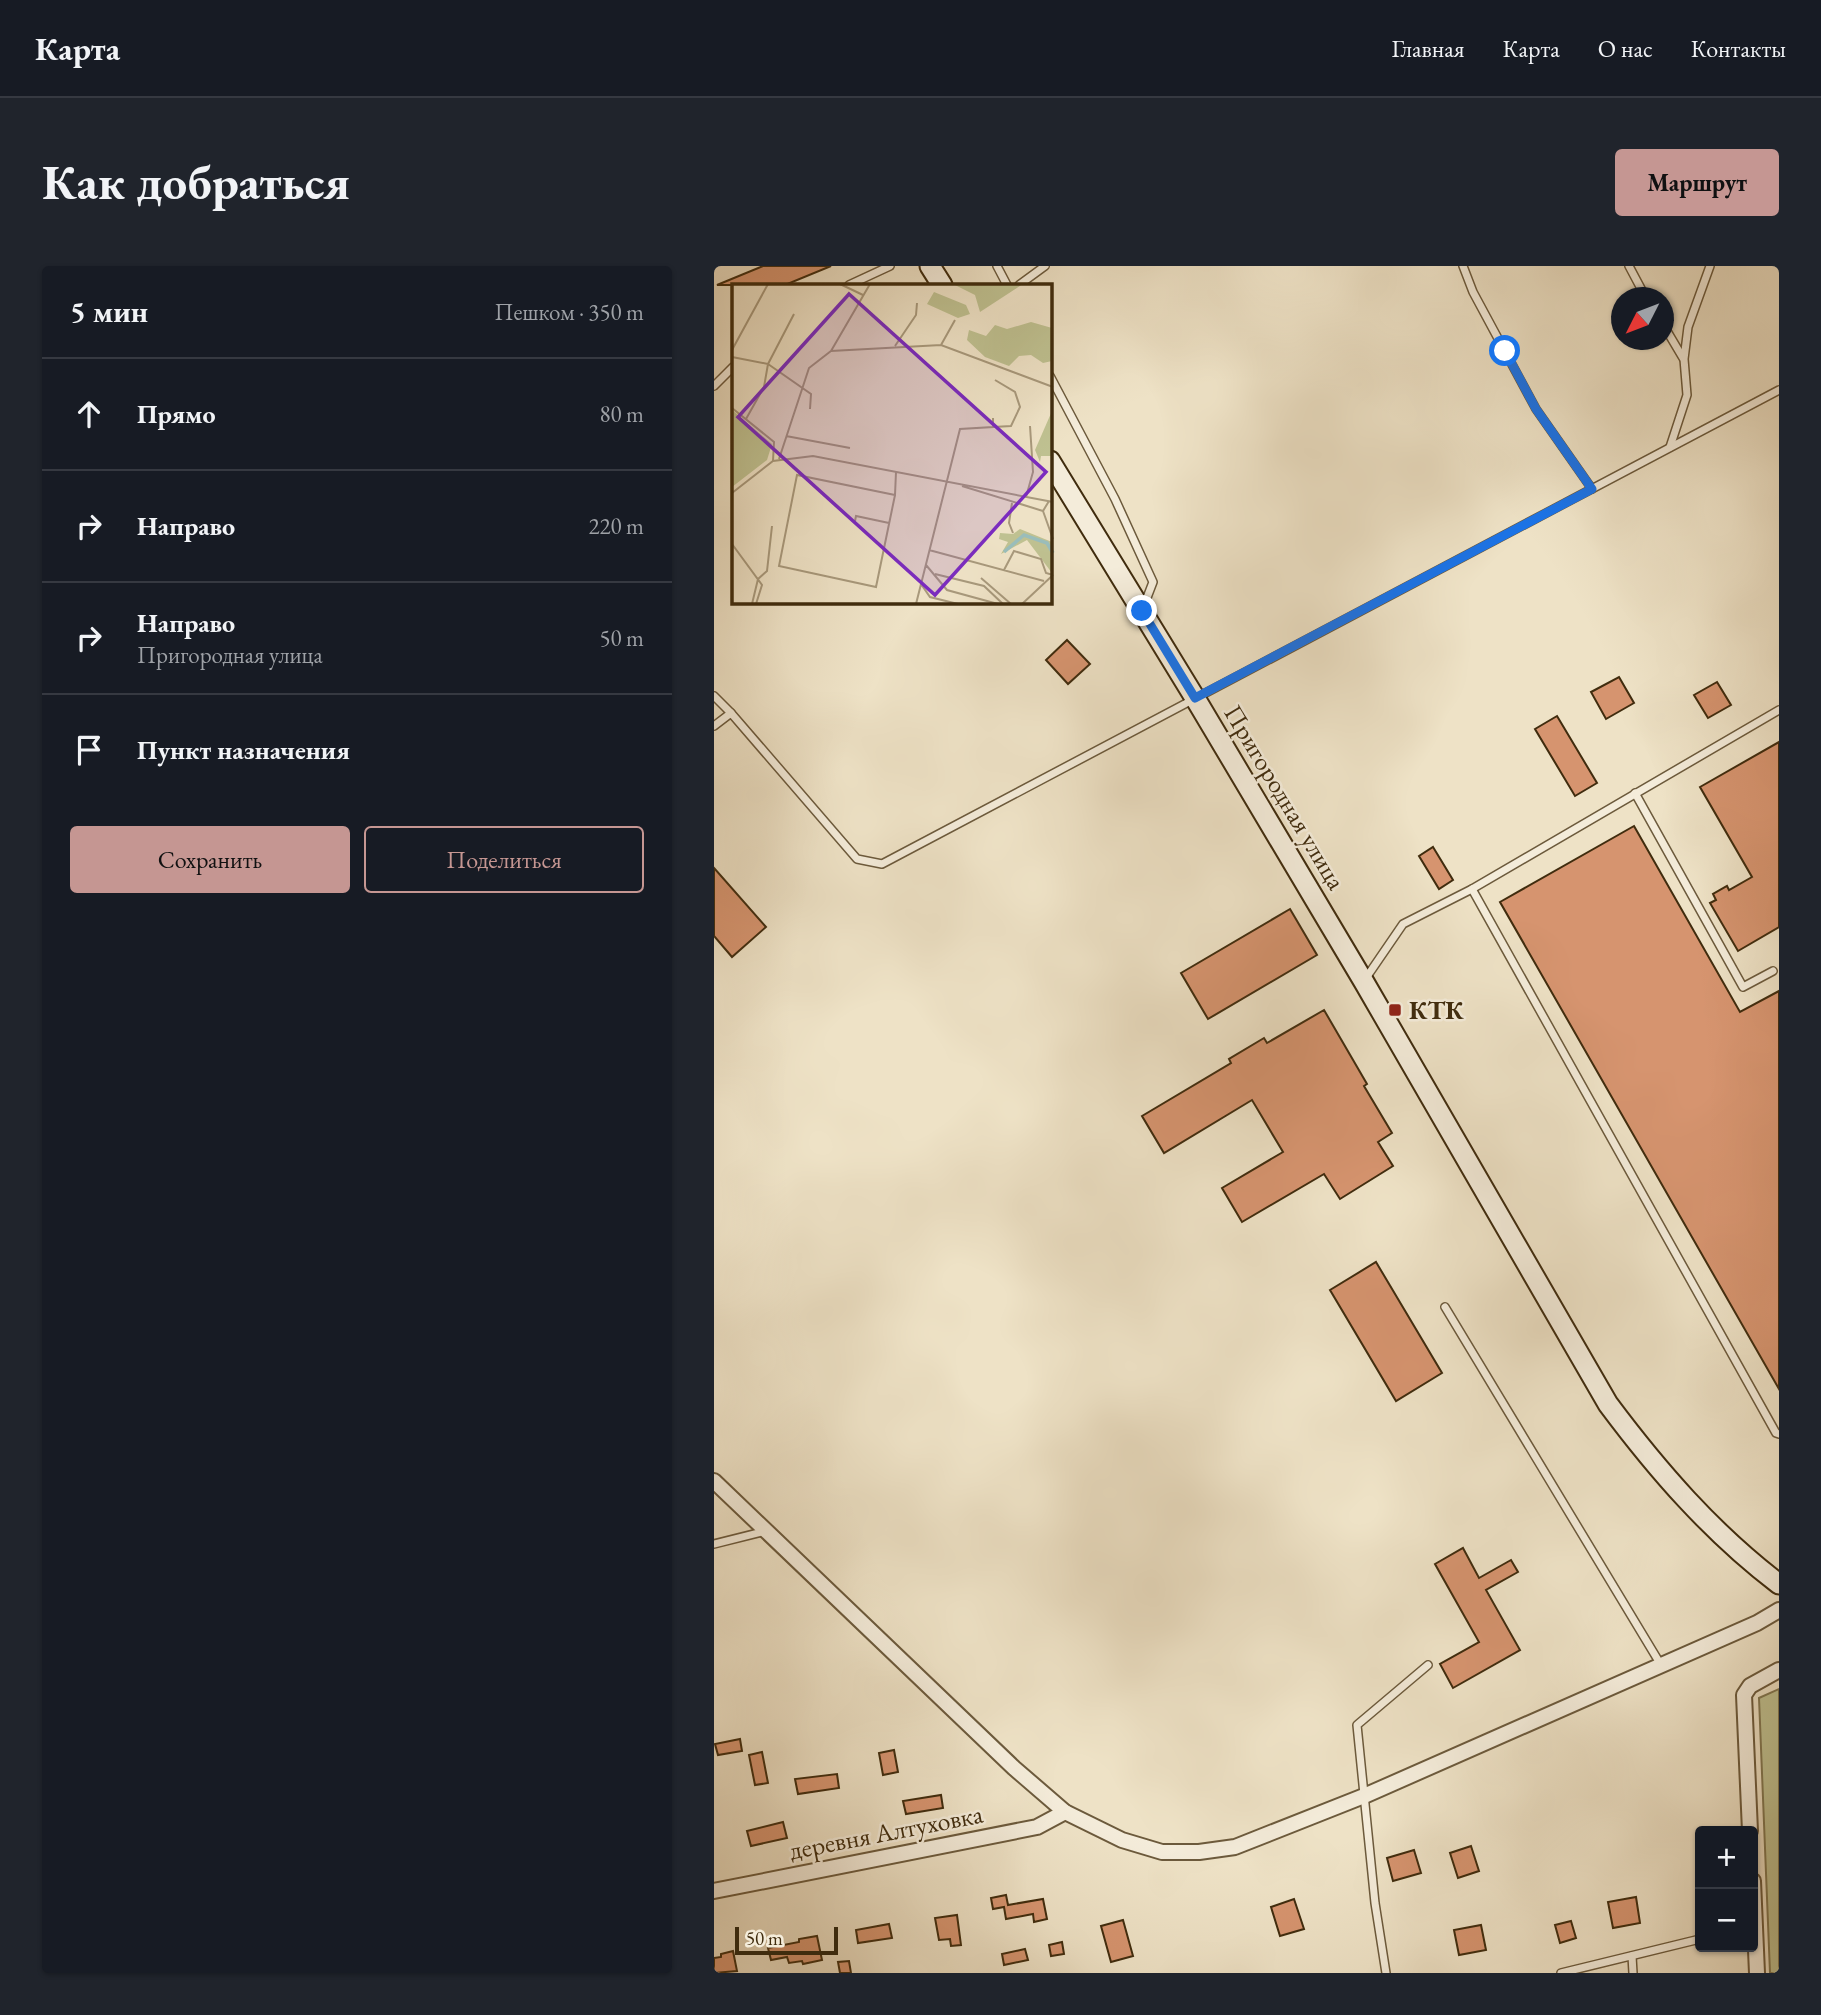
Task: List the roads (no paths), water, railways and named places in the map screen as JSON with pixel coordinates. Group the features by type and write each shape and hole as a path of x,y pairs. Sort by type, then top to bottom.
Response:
{"street":[{"path":"930,266 941,284"},
{"name":"Пригородная улица","path":"1052,464 1364,982 1608,1404 1684,1498 1730,1543 1779,1584"},
{"path":"714,1481 1014,1768 1065,1812 1122,1840 1162,1852 1199,1852 1235,1847 1364,1796 1757,1623 1779,1610"},
{"path":"1750,1826 1744,1695 1750,1686 1779,1670"},
{"name":"деревня Алтуховка","path":"714,1891 1037,1827 1065,1812"},
{"path":"1756,1952 1757,1973"}],"lane":[{"path":"851,284 890,266"},
{"path":"997,266 1006,284"},
{"path":"1020,284 1045,266"},
{"path":"1463,266 1473,292 1536,409 1592,489"},
{"path":"1629,266 1640,287"},
{"path":"1670,448 1687,395 1684,359 1688,327 1710,266"},
{"path":"1674,342 1684,359"},
{"path":"714,386 732,368"},
{"path":"1052,380 1115,499 1153,582 1142,611"},
{"path":"714,696 858,859 882,864 1779,390"},
{"path":"1364,982 1403,924 1472,889 1779,709"},
{"path":"714,726 730,713"},
{"path":"1635,793 1743,987 1773,971"},
{"path":"1472,889 1776,1433 1779,1434"},
{"path":"1445,1307 1661,1665"},
{"path":"714,1544 767,1531"},
{"path":"1385,1973 1357,1725 1428,1665"},
{"path":"1561,1973 1695,1940"},
{"path":"1632,1956 1633,1973"}],"place":[{"name":"КТК","path":"1395,1010"}]}
